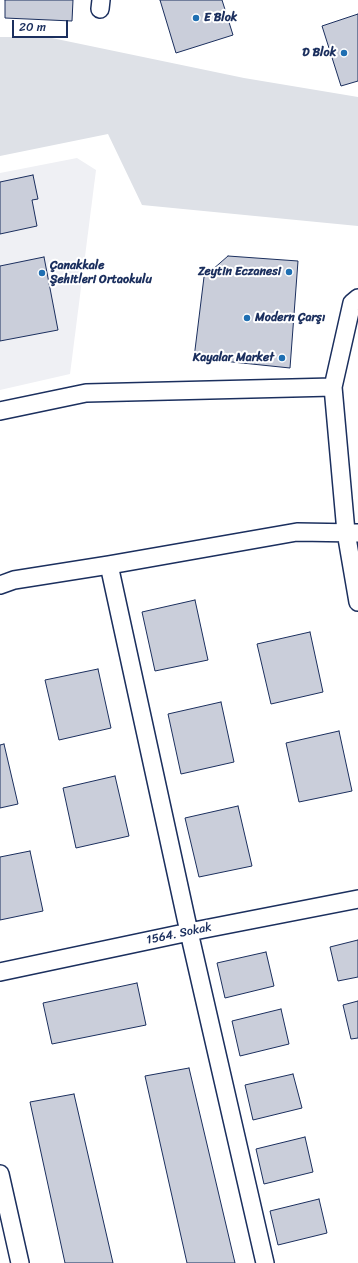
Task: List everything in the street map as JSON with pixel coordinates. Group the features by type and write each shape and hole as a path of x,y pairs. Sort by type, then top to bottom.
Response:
{"street":[{"path":"358,298 352,303 333,387 352,533 358,602"},
{"path":"0,411 86,393 333,387"},
{"path":"0,585 14,580 297,532 352,533"},
{"path":"109,565 189,932 265,1263"},
{"name":"1564. Sokak","path":"0,972 189,932 358,899"},
{"path":"0,1174 20,1263"}],"shaded area":[{"path":"0,37 47,37 244,78 358,97 358,226 142,205 108,134 0,156"},
{"name":"Çanakkale Şehitleri Ortaokulu","path":"77,158 96,170 70,374 0,390 0,173"}],"building":[{"path":"5,0 73,0 72,21 5,18"},
{"name":"E Blok","path":"160,0 222,0 233,35 176,53"},
{"name":"D Blok","path":"358,14 358,81 341,86 322,26"},
{"path":"33,175 38,199 32,200 37,226 0,234 0,182"},
{"name":"Modern Çarşı","path":"228,256 298,261 290,368 194,358 204,277"},
{"path":"44,257 58,330 0,341 0,266"},
{"path":"195,600 208,660 155,671 142,612"},
{"path":"310,632 323,692 271,704 257,644"},
{"path":"98,669 111,728 59,740 45,680"},
{"path":"221,702 234,762 181,774 168,714"},
{"path":"339,731 352,791 299,802 286,743"},
{"path":"4,744 18,804 0,808 0,745"},
{"path":"115,776 129,836 76,848 63,788"},
{"path":"238,806 252,866 199,877 185,818"},
{"path":"30,851 43,911 0,920 0,857"},
{"path":"358,940 358,977 338,981 330,947"},
{"path":"266,952 274,986 225,998 217,963"},
{"path":"137,983 146,1025 52,1044 43,1003"},
{"path":"358,1001 358,1038 351,1039 343,1005"},
{"path":"281,1009 289,1044 240,1056 232,1021"},
{"path":"189,1068 235,1263 187,1263 145,1076"},
{"path":"293,1074 302,1108 253,1120 245,1085"},
{"path":"74,1094 113,1263 65,1263 30,1102"},
{"path":"305,1137 313,1172 264,1184 256,1149"},
{"path":"319,1199 327,1233 278,1245 270,1211"}],"place":[{"name":"E Blok","path":"196,18"},
{"name":"D Blok","path":"344,53"},
{"name":"Zeytin Eczanesi","path":"289,272"},
{"name":"Çanakkale Şehitleri Ortaokulu","path":"42,273"},
{"name":"Modern Çarşı","path":"247,318"},
{"name":"Kayalar Market","path":"282,358"}]}
